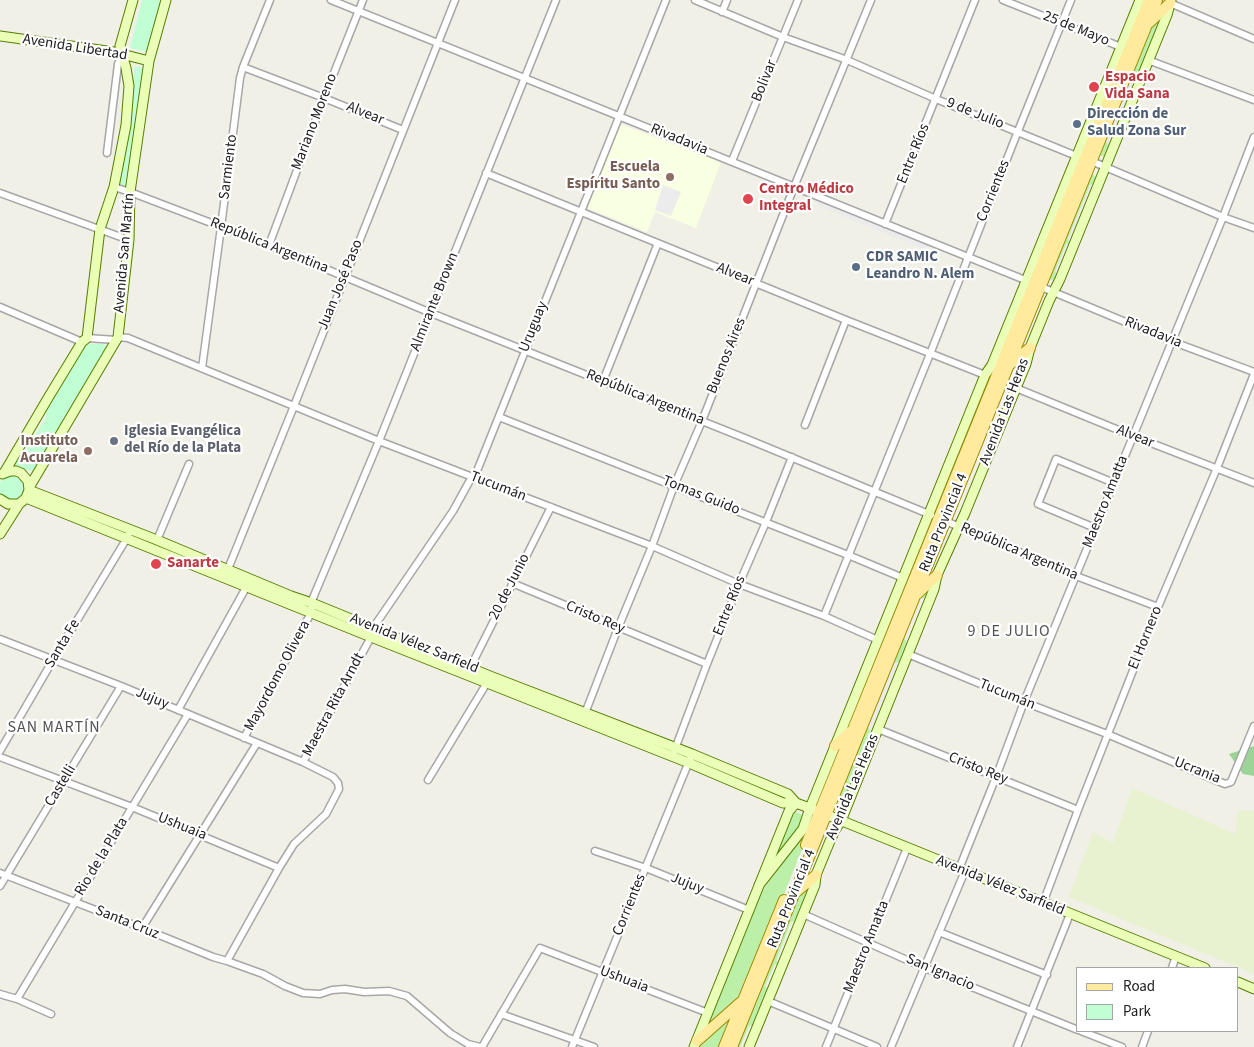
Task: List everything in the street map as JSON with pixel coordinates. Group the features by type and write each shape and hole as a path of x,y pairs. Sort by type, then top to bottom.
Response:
{"main road":[{"name":"Avenida San Martín","path":"2,474 85,340 100,229 114,187 126,124 129,86 120,46 133,0"},
{"name":"Avenida San Martín","path":"0,534 26,494 117,339 129,240 130,192 149,61 166,0"},
{"name":"Avenida Las Heras","path":"759,885 803,829 819,812 836,746 903,578 938,518 985,375 992,365 1033,284 1049,225 1084,159 1121,47 1140,0"},
{"name":"Ruta Provincial 4","path":"724,1047 1149,0"},
{"name":"Ruta Provincial 4","path":"732,1047 794,893 819,812 915,596 938,518 1008,366 1033,284 1084,159 1157,0"},
{"name":"Avenida Las Heras","path":"749,1047 815,886 816,875 841,820 934,589 937,574 959,526 1026,364 1030,348 1106,167 1171,2"},
{"path":"1146,26 1171,2"},
{"name":"Avenida Libertad","path":"0,36 122,54 149,61"},
{"path":"1049,225 1064,210"},
{"path":"1008,366 1030,348"},
{"path":"0,499 8,504 26,494 28,481 21,473 16,471 2,474"},
{"name":"Avenida Vélez Sarfield","path":"26,494 129,534 246,588 370,638 468,671 691,759 788,794 796,803 1203,967"},
{"name":"Avenida Vélez Sarfield","path":"129,534 157,540 373,628 468,671"},
{"path":"915,596 937,574"},
{"path":"836,746 853,730"},
{"path":"696,1044 789,810 796,803"},
{"path":"794,893 816,875"},
{"path":"1239,982 1254,989"},
{"path":"696,1044 743,999"}],"street":[{"name":"Sarmiento","path":"202,368 240,78 270,0"},
{"name":"Rivadavia","path":"331,0 1254,373"},
{"name":"Mariano Moreno","path":"269,245 363,0"},
{"name":"Juan José Paso","path":"228,569 455,0"},
{"name":"Almirante Brown","path":"312,603 556,0"},
{"name":"Uruguay","path":"370,638 373,628 453,511 468,482 477,471 666,0"},
{"name":"9 de Julio","path":"695,0 784,37 847,60 1223,217 1254,228"},
{"path":"722,12 727,0"},
{"name":"Bolivar","path":"732,161 798,0"},
{"name":"Buenos Aires","path":"583,717 794,187 871,0"},
{"name":"Entre Ríos","path":"885,224 975,0"},
{"name":"25 de Mayo","path":"1003,0 1121,47"},
{"name":"Corrientes","path":"824,616 1071,0"},
{"path":"1171,2 1254,39"},
{"path":"107,153 118,64 122,54"},
{"path":"1148,60 1254,100"},
{"name":"Alvear","path":"243,67 403,130"},
{"name":"Maestro Amatta","path":"962,870 1024,702 1254,137"},
{"name":"Alvear","path":"486,173 985,375"},
{"name":"República Argentina","path":"114,187 269,245 875,491 1076,576 1158,607"},
{"path":"0,193 129,240"},
{"path":"603,381 658,243"},
{"name":"Tucumán","path":"0,307 85,340 128,338 379,441 652,546 739,584 824,616 878,640"},
{"path":"805,425 846,320"},
{"name":"El Hornero","path":"1043,903 1158,607 1217,468 1254,373"},
{"name":"Alvear","path":"1016,388 1254,483"},
{"name":"Tomas Guido","path":"499,416 903,578"},
{"name":"Entre Ríos","path":"674,752 706,664 792,458"},
{"path":"1095,528 1038,504 1056,459 1114,483"},
{"path":"157,540 189,464"},
{"name":"20 de Junio","path":"468,671 551,507"},
{"name":"Santa Fe","path":"0,751 129,534"},
{"path":"178,710 251,579"},
{"name":"Cristo Rey","path":"512,584 706,664"},
{"path":"312,603 312,613"},
{"name":"Mayordomo Olivera","path":"244,738 312,613"},
{"name":"Maestra Rita Arndt","path":"227,961 294,844 326,814 339,789 338,783 332,777 303,762 370,638"},
{"name":"Jujuy","path":"0,639 121,686 303,762"},
{"name":"Tucumán","path":"908,654 1108,734"},
{"path":"428,780 489,679"},
{"name":"Castelli","path":"0,886 3,874 65,780 121,686"},
{"name":"Rio de la Plata","path":"17,999 188,714"},
{"name":"Ucrania","path":"1108,734 1225,784 1231,782 1254,726"},
{"name":"Cristo Rey","path":"878,729 1078,810"},
{"name":"Mayordomo Olivera","path":"142,928 257,743"},
{"name":"Ushuaia","path":"0,756 65,780 279,868"},
{"name":"Corrientes","path":"572,1047 691,759"},
{"name":"Maestro Amatta","path":"826,1047 907,848"},
{"name":"Jujuy","path":"596,851 646,868 749,910"},
{"path":"890,1047 925,968 962,870"},
{"name":"Santa Cruz","path":"3,874 213,957 263,974 303,993 320,994 332,990 389,991 407,996 450,1033 468,1044 481,1047"},
{"name":"San Ignacio","path":"803,914 925,968 1076,1029"},
{"path":"1017,1047 1070,914"},
{"path":"939,932 1046,975"},
{"name":"Ushuaia","path":"501,1014 540,948 708,1013"},
{"path":"1172,967 1176,956"},
{"path":"0,994 17,999 50,1014"},
{"path":"768,1000 877,1047"},
{"path":"481,1047 501,1014 594,1047"},
{"name":"San Ignacio","path":"1084,1032 1122,1047"},
{"path":"1142,1047 1148,1032"}],"shaded area":[{"path":"1139,74 1110,146 1106,142 1112,126 1117,126 1113,123 1133,75"},
{"path":"620,124 721,162 696,228 655,212 647,232 587,208"},
{"path":"1094,184 1057,275 1055,271 1066,244 1070,243 1068,239 1090,185"},
{"path":"663,185 681,192 671,216 655,210"},
{"path":"818,201 928,245 923,249 818,206"},
{"path":"899,662 871,732 868,727 893,663"},
{"path":"1132,788 1235,834 1238,811 1254,811 1254,974 1069,897 1093,832 1113,843"}],"green space":[{"path":"142,0 164,0 152,53 130,48"},
{"path":"1163,14 1139,74 1133,75 1113,123 1118,127 1106,156 1099,155 1150,24"},
{"path":"135,66 143,68 130,188 119,185"},
{"path":"1090,175 1096,177 1094,184 1090,185 1068,239 1070,243 1055,279 1051,280 1049,278"},
{"path":"86,344 104,344 107,348 72,410 34,470 30,471 16,466 14,464 19,455 24,455 46,417 46,410"},
{"path":"12,475 21,479 25,488 21,497 12,501 3,497 -1,488 3,479"},
{"path":"929,589 926,597 920,599 904,638 907,642 899,662 893,664 868,727 871,732 843,802 838,803 836,799 917,598"},
{"path":"1254,746 1254,776 1243,774 1229,754"},
{"path":"794,811 801,814 803,819 799,829 772,864"},
{"path":"806,831 809,832 743,996 707,1029 706,1027 758,897"},
{"path":"811,883 797,921 791,922 776,961 779,965 775,964 765,986 769,990 754,1026 749,1026 740,1047 735,1047 796,896"},
{"path":"732,1014 721,1047 697,1047"}],"place":[{"name":"Espacio Vida Sana","path":"1094,87"},
{"name":"Dirección de Salud Zona Sur","path":"1077,124"},
{"name":"Escuela Espíritu Santo","path":"670,177"},
{"name":"Centro Médico Integral","path":"748,199"},
{"name":"CDR SAMIC Leandro N. Alem","path":"856,267"},
{"name":"Iglesia Evangélica del Río de la Plata","path":"114,441"},
{"name":"Instituto Acuarela","path":"88,451"},
{"name":"Sanarte","path":"156,564"}],"district":[{"name":"9 DE JULIO","path":"1009,632"},
{"name":"SAN MARTÍN","path":"54,728"}]}
